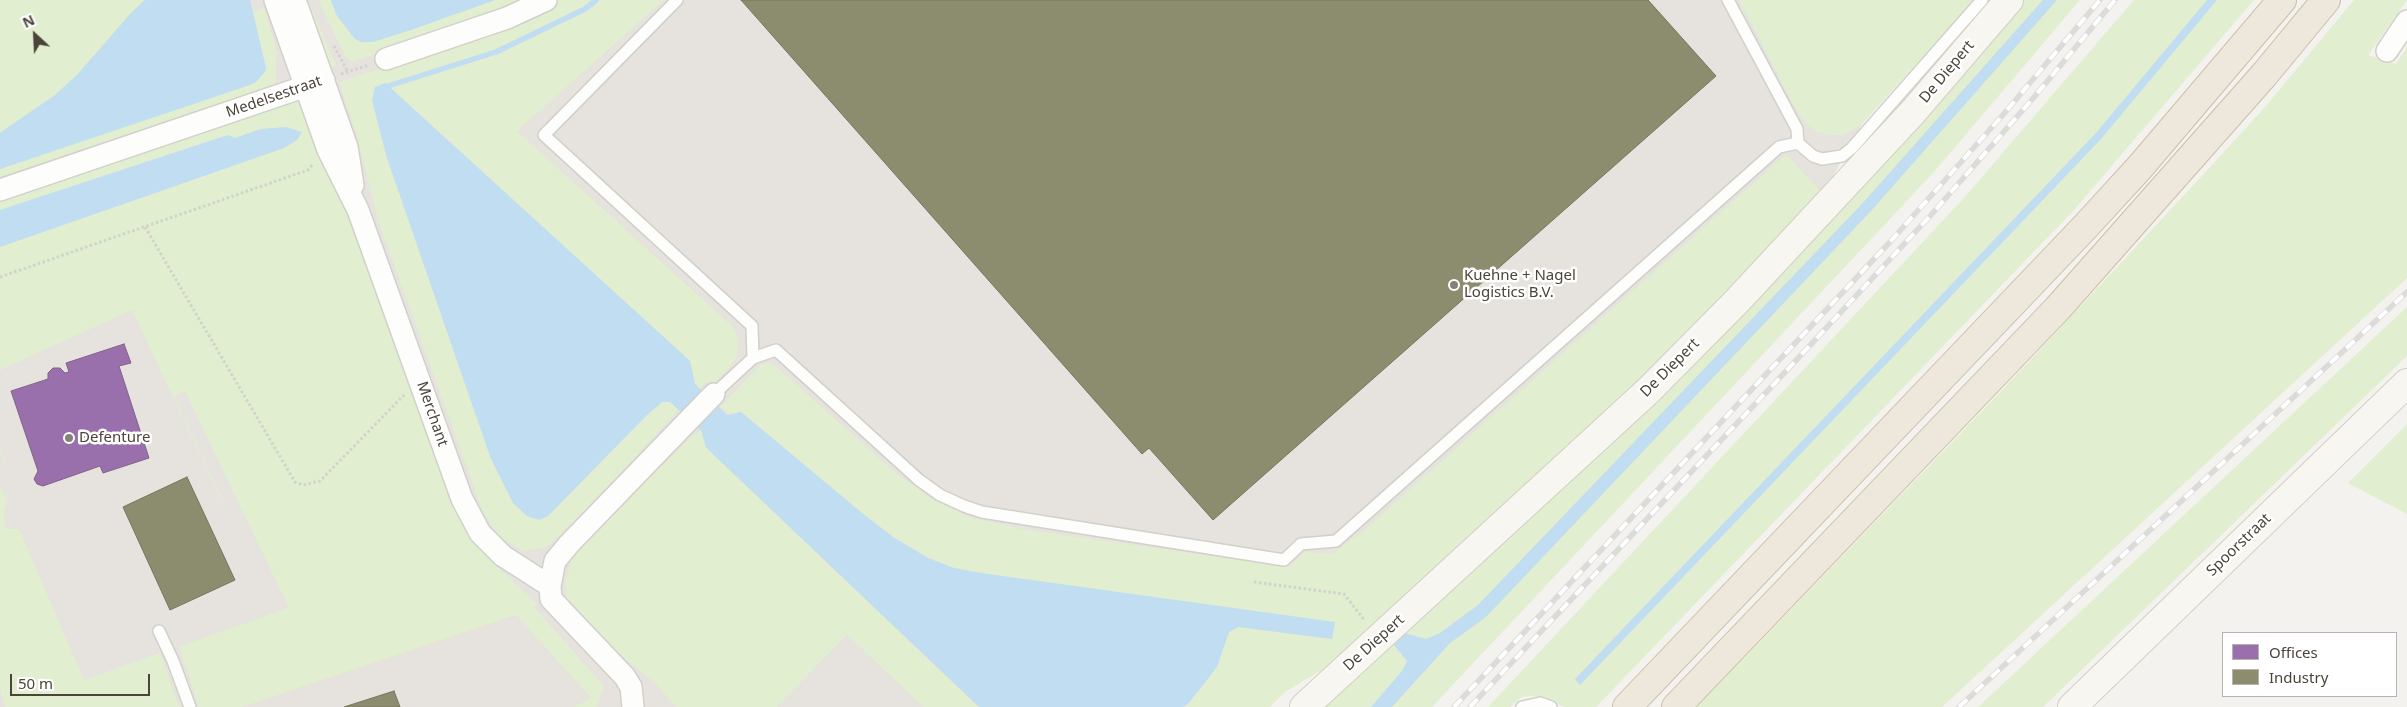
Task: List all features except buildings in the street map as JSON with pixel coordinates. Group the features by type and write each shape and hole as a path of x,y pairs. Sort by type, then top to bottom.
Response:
{"highway":[{"path":"1632,702 2085,227 2146,160 2282,0"},
{"path":"1676,707 2058,308 2264,76 2326,0"}],"main road":[{"name":"De Diepert","path":"1304,707 1558,476 1676,362 1765,271 1913,112 2008,0"},
{"name":"Spoorstraat","path":"2072,707 2407,383"}],"street":[{"path":"275,0 347,147 358,210"},
{"path":"294,0 330,152 358,210"},
{"path":"386,59 507,18 546,0"},
{"path":"2387,51 2407,22"},
{"name":"Medelsestraat","path":"0,190 315,83"},
{"name":"Merchant","path":"358,210 462,498 480,533 503,556 550,586"},
{"path":"633,707 631,687 625,677 551,599 550,586 555,561 569,544 714,394"}],"lane":[{"path":"677,0 544,135 752,326 753,358"},
{"path":"1728,0 1797,129 1798,143 1813,156 1822,159 1837,157 1852,148 1982,0"},
{"path":"714,394 753,358 776,350 919,480 940,495 964,506 982,512 1284,560 1302,544 1336,541 1779,147 1798,143"},
{"path":"159,631 173,661 190,707"},
{"path":"1612,707 1632,702"},
{"path":"1522,707 1540,703 1551,707"}],"path":[{"name":"Medelsestraat","path":"315,83 386,59"},
{"path":"0,278 308,170 320,156 330,152"},
{"path":"145,227 295,482 303,485 312,485 320,481 402,396 423,388"},
{"path":"1254,582 1344,594 1379,639"}],"shaded area":[{"path":"0,0 1794,0 1862,124 1823,194 1254,707 0,707"},
{"path":"185,391 289,608 84,680 0,485 0,452 92,655 267,597 174,396"},
{"path":"847,635 917,701 911,707 777,707"}],"green space":[{"path":"0,0 145,0 132,12 77,75 55,95 0,133"},
{"path":"301,0 308,0 336,66 328,69"},
{"path":"318,0 331,0 337,16 355,39 460,13 495,0 530,0 490,17 352,62 345,56"},
{"path":"560,0 664,0 517,131 733,327 739,340 736,358 731,366 711,387 706,382 700,389 695,384 690,361 385,83 372,100 387,158 491,459 647,415 663,402 670,402 678,409 674,416 561,535 546,547 523,551 499,537 483,512 379,223 358,140 339,82 488,33"},
{"path":"1739,0 1974,0 1862,124 1843,135 1831,135 1817,132 1805,122 1796,110"},
{"path":"2023,0 2080,0 1934,172 1432,707 1321,707 1991,40"},
{"path":"2134,0 2254,0 2074,210 1596,707 1564,707 1542,697 1531,696 1522,697 1510,707 1488,707 1963,199"},
{"path":"2354,0 2407,0 2368,55 2396,64 2407,47 2407,278 1942,707 1697,707 2009,383 2213,164 2266,106"},
{"path":"264,8 277,52 275,87 0,183 0,169 256,82 266,68 252,13"},
{"path":"299,96 317,134 464,524 492,562 538,605 534,607 604,686 597,707 574,707 591,698 516,615 242,707 199,707 178,640 270,604 132,310 0,370 0,247 284,148 261,129 235,138 228,135 0,210 0,197"},
{"path":"1786,154 1823,194 1632,390 1331,665 1286,691 1270,707 1183,707 1188,704 1229,632 1239,627 1332,639 954,568 928,558 893,537 720,407 761,364 772,363 896,473 932,499 969,517 1022,529 1288,567 1306,551 1321,554 1335,552 1363,531"},
{"path":"2407,307 2407,356 2043,707 1978,707"},
{"path":"2407,424 2407,514 2348,483"},
{"path":"701,430 706,447 716,457 979,707 923,707 847,635 777,707 676,707 655,683 621,655 568,603 565,583 573,555 694,434"},
{"path":"0,448 14,482 4,511 6,529 24,529 46,554 97,664 160,653 179,707 5,707 0,687"}],"water":[{"path":"145,0 250,0 266,68 265,72 256,82 247,86 0,169 0,133 55,95 77,75 132,12"},
{"path":"331,0 495,0 408,31 373,42 362,42 355,39 337,16"},
{"path":"2043,0 2057,0 1870,212 1486,617 1450,643 1392,707 1371,707 1402,671 1407,661 1394,645 1404,633 1426,639 1440,633 1478,605 1861,205"},
{"path":"2207,0 2217,0 2101,139 1580,685 1575,679 2096,133"},
{"path":"385,83 690,361 695,384 727,415 741,412 862,513 893,537 928,558 954,568 981,573 1335,622 1332,639 1239,627 1229,632 1217,667 1188,704 1183,707 979,707 716,457 706,447 701,430 670,402 662,402 647,415 548,516 539,520 527,516 513,503 491,459 387,158 372,100 375,87"},
{"path":"286,127 302,132 297,140 284,148 0,247 0,210 228,135 235,138 261,129"}],"waterway":[{"path":"388,86 496,52 585,9 596,0"}],"railway":[{"path":"1454,707 1889,243 2002,116 2100,0"},
{"path":"1470,707 1931,215 2035,96 2115,0"},
{"path":"1959,707 2407,292"}],"place":[{"name":"Kuehne + Nagel Logistics B.V.","path":"1454,285"},
{"name":"Defenture","path":"69,438"}]}
